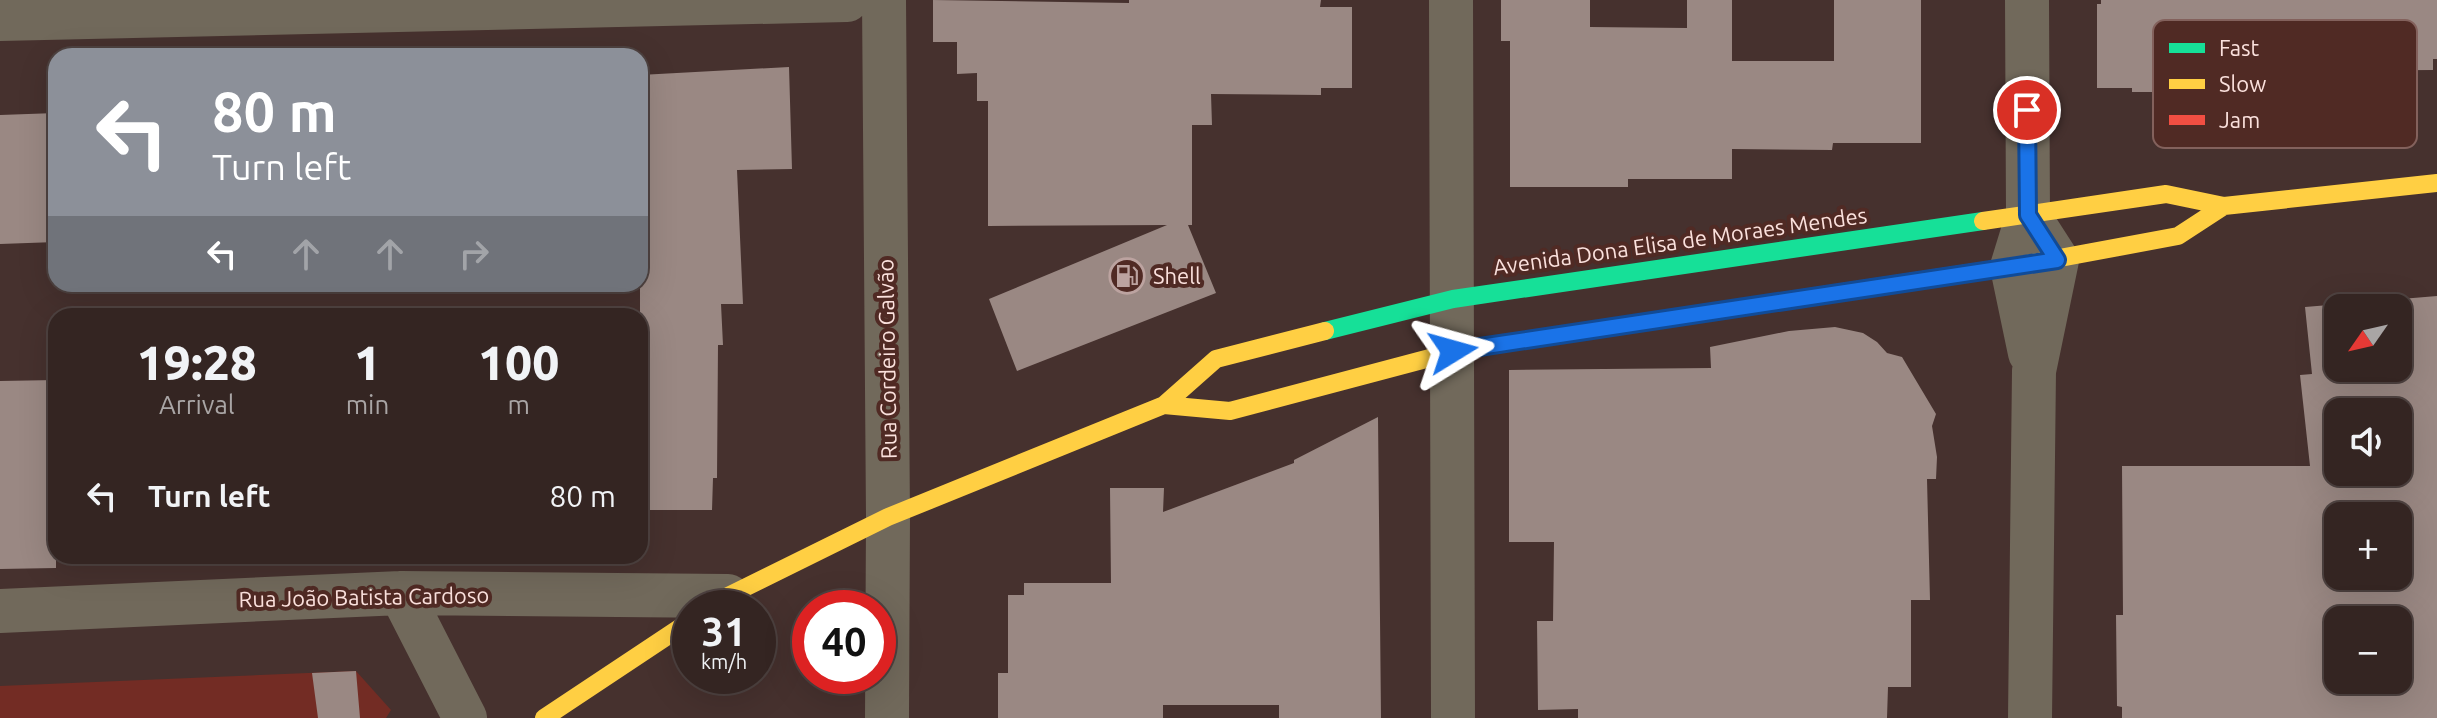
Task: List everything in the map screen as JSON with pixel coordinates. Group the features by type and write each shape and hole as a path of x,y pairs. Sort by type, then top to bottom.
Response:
{"street":[{"path":"0,19 847,0"},
{"name":"Rua Cordeiro Galvão","path":"884,0 887,718"},
{"path":"1451,0 1453,718"},
{"path":"2027,0 2028,215 2012,267 2034,371"},
{"name":"Avenida Dona Elisa de Moraes Mendes","path":"743,590 888,517 1164,405 1216,359 1453,299 2166,194 2224,206 2437,183"},
{"name":"Avenida Dona Elisa de Moraes Mendes","path":"1164,405 1230,411 1453,351 2057,260 2178,236 2224,206"},
{"path":"2028,215 2057,260 2034,371 2030,718"},
{"path":"401,593 465,718"},
{"name":"Rua João Batista Cardoso","path":"0,611 401,593 672,601"},
{"path":"544,718 672,633"}],"shaded area":[{"path":"356,671 391,710 386,718 0,718 0,686"}],"building":[{"path":"933,0 1129,3 1129,0 1321,0 1320,7 1352,7 1352,88 1321,88 1321,95 1211,94 1212,125 1192,125 1192,225 1188,225 1216,293 1017,371 989,299 1167,225 988,226 988,101 977,101 977,73 957,74 957,42 933,42"},
{"path":"1501,0 1590,0 1590,27 1687,28 1687,0 1732,0 1732,61 1834,61 1834,0 1921,0 1921,143 1833,143 1832,150 1732,149 1732,179 1628,179 1628,187 1510,187 1510,41 1501,41"},
{"path":"2101,0 2437,0 2437,59 2433,59 2433,70 2417,70 2417,20 2153,20 2153,92 2132,92 2132,88 2097,88 2097,4 2101,4"},
{"path":"789,67 792,169 737,170 743,304 721,304 723,345 718,345 717,478 713,478 712,510 648,510 648,308 640,308 640,292 648,292 648,75"},
{"path":"48,113 48,242 0,244 0,115"},
{"path":"2437,296 2437,718 2122,718 2122,707 2117,706 2116,615 2123,615 2122,466 2310,466 2300,375 2312,374 2305,307 2324,305 2324,382 2412,382 2412,298"},
{"path":"1835,327 1863,333 1887,353 1902,357 1936,414 1932,426 1937,457 1936,479 1927,479 1930,600 1911,600 1911,687 1888,687 1887,718 1578,718 1578,709 1538,710 1537,621 1553,621 1554,542 1509,542 1509,370 1711,368 1710,347 1789,331"},
{"path":"48,380 48,564 56,564 56,568 0,569 0,381"},
{"path":"1378,417 1381,718 1279,718 1279,705 1163,705 1163,718 998,718 998,673 1008,673 1008,595 1024,595 1024,583 1111,583 1110,488 1164,488 1163,512 1294,463 1294,460"},
{"path":"356,671 360,718 318,718 312,673"}],"traffic: fast":[{"path":"1325,331 1453,299 1983,221"}],"traffic: slow":[{"path":"1983,221 2166,194 2224,206 2437,183"},
{"path":"2022,265 2178,236 2224,206"},
{"path":"740,590 888,517 1164,405 1216,359 1325,331"},
{"path":"1164,405 1230,411 1460,350"},
{"path":"544,718 672,633"}],"traffic: jam":[{"path":"1460,350 2022,265"}],"place":[{"name":"Shell","path":"1127,276"}],"route":[{"path":"1453,351 2057,260 2028,215 2027,110"}]}
